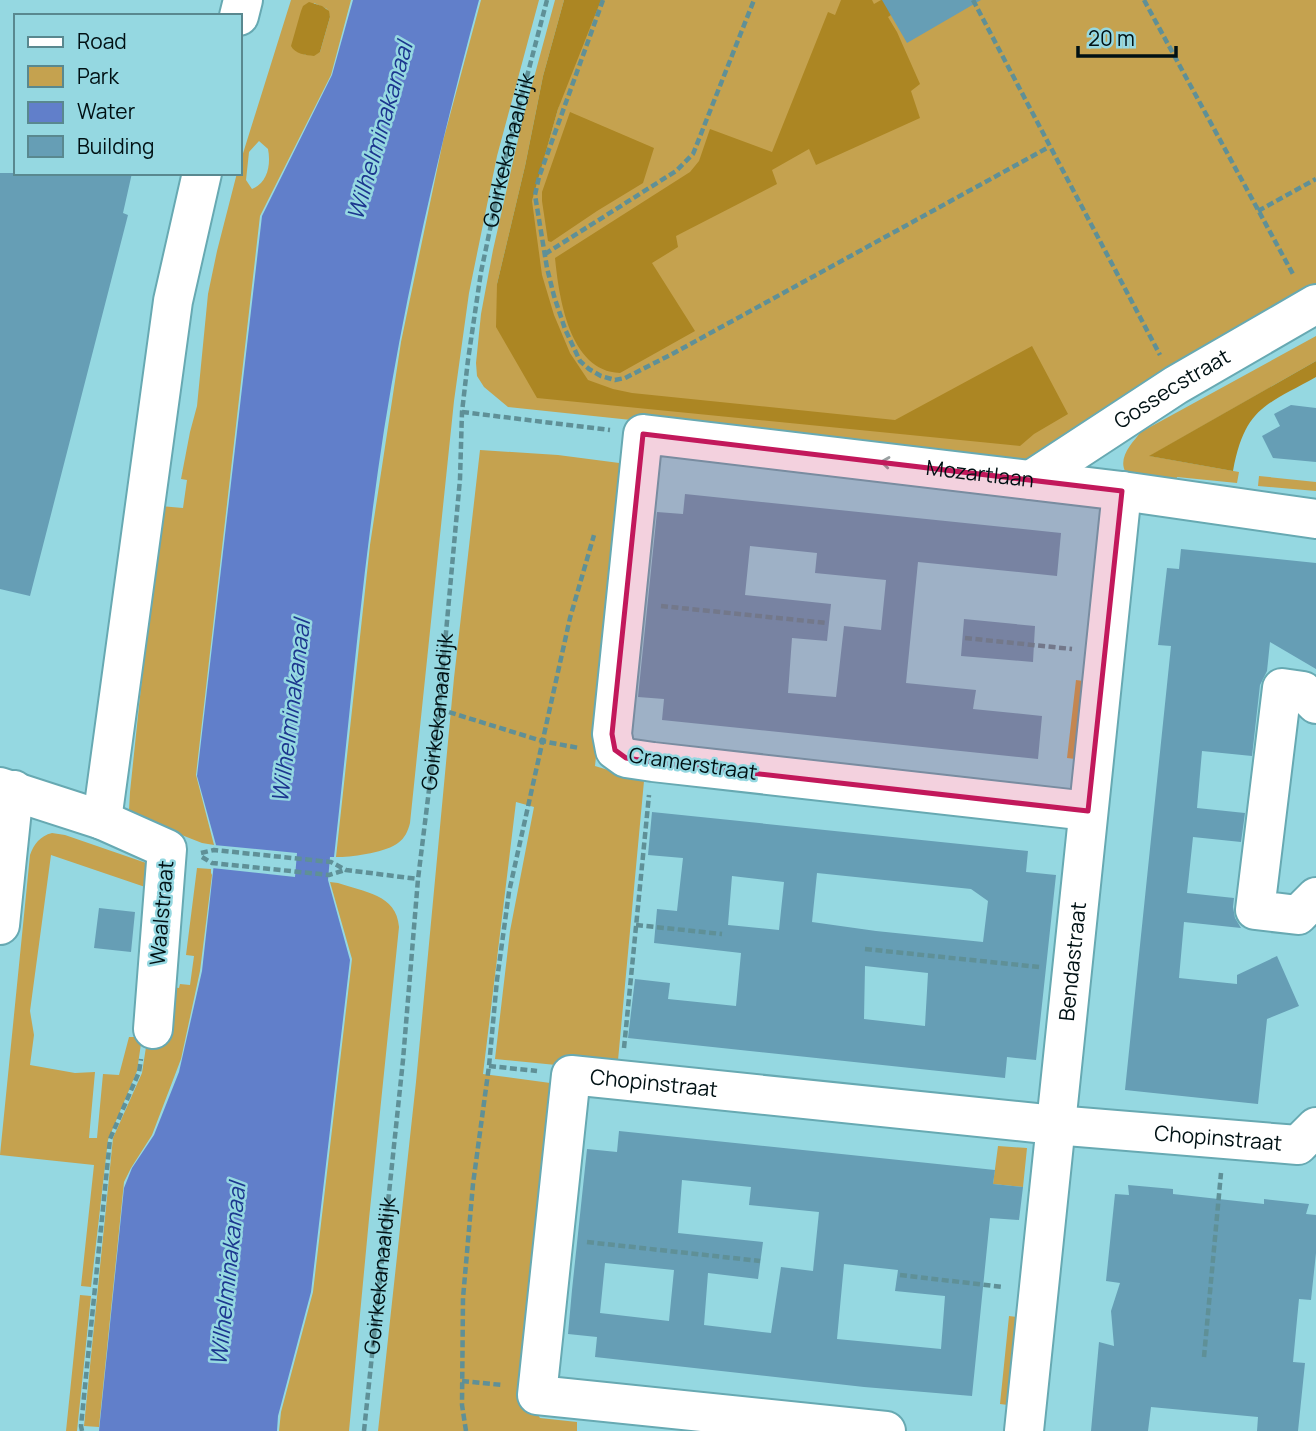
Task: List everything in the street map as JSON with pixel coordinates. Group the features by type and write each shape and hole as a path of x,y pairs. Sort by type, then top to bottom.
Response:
{"street":[{"path":"103,820 173,301 202,175"},
{"name":"Gossecstraat","path":"1031,480 1176,385 1313,305"},
{"name":"Mozartlaan","path":"643,434 1122,491 1316,519"},
{"name":"Cramerstraat","path":"643,434 612,734 615,750 626,758 653,762 1088,811"},
{"name":"Bendastraat","path":"1024,1431 1122,491"},
{"path":"1316,705 1303,691 1282,688 1255,911 1298,915 1316,897"},
{"path":"0,925 7,788"},
{"name":"Waalstraat","path":"7,788 103,820 167,849 153,1030"},
{"name":"Chopinstraat","path":"886,1431 537,1395 571,1075 1055,1125 1224,1139 1310,1141"}],"path":[{"name":"Goirkekanaaldijk","path":"364,1431 403,1060 418,879 439,709 460,479 462,412 481,272 503,168 547,0"},
{"path":"603,0 539,177 535,195 545,254 565,329 580,361 601,376 615,380 625,378 674,354 1049,146"},
{"path":"545,254 676,171 693,154 754,0"},
{"path":"973,0 1176,385"},
{"path":"1143,0 1258,211 1313,305"},
{"path":"1258,211 1316,179"},
{"path":"462,412 643,434"},
{"path":"466,1431 462,1405 463,1298 473,1184 509,892 570,618 596,527"},
{"path":"626,603 827,623"},
{"path":"965,638 1105,652"},
{"path":"439,709 542,741 588,750 615,750"},
{"path":"621,1080 653,762"},
{"path":"214,850 331,862 346,870 418,879"},
{"path":"212,863 329,875 346,870"},
{"path":"636,925 722,934"},
{"path":"866,948 1072,971"},
{"path":"82,1431 110,1139 139,1072 144,1044 153,1030"},
{"path":"489,1066 571,1075"},
{"path":"1204,1357 1224,1139"},
{"path":"554,1239 760,1261"},
{"path":"900,1275 1038,1291"}],"highlighted area":[{"path":"643,434 1122,491 1088,811 653,762 626,758 615,750 612,734"}],"green space":[{"path":"291,0 351,0 331,75 260,216 196,775 214,845 202,843 136,817 129,810 160,506 183,508 187,480 181,479 197,406 208,294 236,175 242,175 242,157","holes":["314,3 327,9 330,17 320,52 306,55 294,49","259,141 268,149 269,161 265,178 252,189 246,180 249,152"]},
{"path":"481,0 539,0 497,156 469,293 454,401 410,823 404,837 393,846 368,854 336,857 370,545 401,342 443,141"},
{"path":"555,0 564,0 543,76 497,284 497,323 589,0 1316,0 1316,301 1069,466 508,407 484,387 477,376 481,314 522,122"},
{"path":"1316,336 1316,361 1150,456 1239,472 1237,483 1177,477 1175,486 1126,473 1124,456 1141,432"},
{"path":"480,450 558,455 627,464 595,766 644,781 617,1071 495,1059 510,931 534,807 516,802 483,1074 565,1085 531,1404 540,1418 577,1422 577,1431 378,1431 416,1082 454,678"},
{"path":"1259,476 1316,482 1316,491 1258,486"},
{"path":"1076,680 1083,681 1075,759 1067,758"},
{"path":"52,833 152,865 148,888 51,855 30,1011 34,1035 30,1065 75,1073 95,1072 89,1138 97,1138 103,1074 119,1075 129,1037 142,1037 137,1071 108,1140 91,1287 81,1286 94,1165 0,1155 30,855 38,841"},
{"path":"197,868 211,869 212,875 200,971 181,1059 152,1135 124,1182 99,1427 84,1426 113,1138 142,1073 146,1047 159,1048 166,986 179,988 180,984 190,985 194,956 186,955"},
{"path":"330,882 368,892 385,901 397,916 399,927 349,1431 279,1431 281,1412 313,1292 352,959"},
{"path":"998,1146 1027,1148 1023,1187 993,1184"},
{"path":"80,1295 91,1296 77,1431 66,1431"},
{"path":"1009,1316 1017,1317 1008,1405 1000,1404"}],"shaded area":[{"path":"564,0 601,0 558,109 532,201 542,275 554,315 570,353 588,380 632,393 895,420 1032,346 1068,414 1034,434 1020,446 537,398 496,327 497,284 543,76"},
{"path":"841,0 872,0 874,4 881,0 913,0 888,17 920,84 911,91 920,118 816,165 809,149 772,170 777,184 676,236 678,247 652,263 695,331 620,373 603,369 589,360 578,346 564,311 555,258 690,172 699,161 710,129 772,152 828,12 835,15"},
{"path":"309,2 329,11 330,17 320,52 314,56 304,55 291,46 303,6"},
{"path":"570,112 654,148 643,183 551,242 548,241 542,192"},
{"path":"1316,361 1316,377 1270,403 1251,421 1238,450 1233,471 1149,456"}],"water":[{"name":"Wilhelminakanaal","path":"353,0 479,0 438,160 414,268 393,376 369,537 334,857 330,857 328,880 350,960 311,1292 278,1416 277,1431 99,1431 124,1188 132,1168 154,1135 179,1072 202,971 216,845 197,776 262,216 332,75"}],"pier":[{"path":"214,845 297,853 295,877 212,868"}],"building":[{"path":"882,0 981,0 907,43"},
{"path":"0,173 132,175 123,213 128,215 30,596 0,589"},
{"path":"1291,405 1316,408 1316,462 1273,458 1262,436 1280,426 1274,414"},
{"path":"685,494 1061,533 1057,576 918,562 906,683 976,690 973,709 1042,716 1038,759 662,720 664,699 638,697 657,512 683,514","holes":["750,546 817,553 815,573 886,580 881,630 844,626 836,697 788,693 792,638 827,641 831,604 745,595"]},
{"path":"1181,549 1316,563 1316,669 1270,642 1267,671 1260,685 1252,756 1202,751 1197,808 1245,813 1241,842 1193,837 1187,893 1234,898 1235,918 1241,928 1184,922 1179,978 1237,984 1237,975 1277,956 1299,1006 1267,1019 1258,1104 1125,1090 1171,646 1158,645 1167,568 1179,569"},
{"path":"964,619 1035,626 1033,662 961,656"},
{"path":"652,812 1028,851 1026,872 1056,875 1036,1060 1007,1057 1005,1078 628,1038 635,979 670,983 668,999 736,1006 741,953 654,943 657,909 677,911 683,858 648,855","holes":["817,873 971,889 988,901 983,942 812,922","732,876 784,882 779,930 728,925","865,966 928,973 925,1026 864,1019"]},
{"path":"99,908 135,912 131,952 94,948"},
{"path":"619,1131 995,1170 993,1184 1023,1187 1019,1220 990,1218 972,1396 864,1387 595,1357 597,1337 568,1334 587,1149 617,1152","holes":["682,1180 751,1187 749,1205 819,1212 813,1271 781,1267 771,1333 704,1325 708,1273 758,1279 763,1242 678,1233","605,1263 674,1270 669,1321 600,1313","844,1264 898,1270 895,1291 945,1296 941,1349 837,1339"]},
{"path":"1128,1185 1173,1189 1173,1194 1264,1204 1264,1199 1309,1204 1306,1214 1316,1215 1316,1253 1311,1300 1299,1299 1293,1362 1305,1363 1298,1431 1257,1431 1258,1417 1151,1407 1148,1431 1091,1431 1099,1342 1114,1346 1111,1311 1120,1283 1106,1281 1115,1194 1129,1195"}]}
